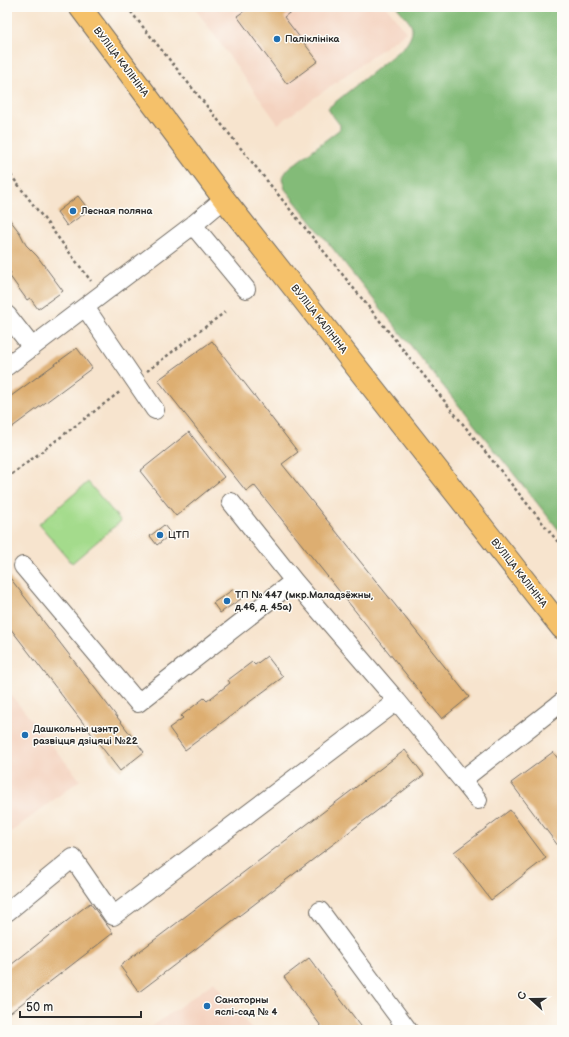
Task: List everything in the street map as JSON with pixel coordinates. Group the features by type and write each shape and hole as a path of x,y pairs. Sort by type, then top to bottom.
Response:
{"main road":[{"name":"ВУЛІЦА КАЛІНІНА","path":"80,7 224,199 562,628"}],"lane":[{"path":"7,366 193,225 224,199"},
{"path":"193,225 246,289"},
{"path":"85,307 155,410"},
{"path":"7,315 32,347"},
{"path":"231,502 294,581 397,701 478,800"},
{"path":"23,566 138,703 294,581"},
{"path":"7,912 73,858 113,916 397,701"},
{"path":"462,780 560,708"},
{"path":"320,911 408,1030"}],"path":[{"path":"128,7 562,547"},
{"path":"7,170 102,294"},
{"path":"7,478 225,312"}],"shaded area":[{"path":"194,7 387,7 406,32 278,124"},
{"name":"Дашкольны цэнтр развіцця дзіцяці №22","path":"7,690 80,780 7,835"},
{"name":"Санаторны яслі-сад № 4","path":"214,982 252,1030 147,1030"}],"green space":[{"path":"397,7 562,7 562,534 285,189 282,178 288,169 340,129 340,125 328,108 406,45 410,39 412,33 411,25"},
{"path":"88,482 121,521 72,563 39,524"}],"building":[{"name":"Паліклініка","path":"250,7 297,7 284,17 318,61 287,84 237,16"},
{"name":"Лесная поляна","path":"78,196 89,210 67,226 57,212"},
{"path":"7,216 20,233 26,245 37,256 63,291 38,309 30,298 27,300 9,275 11,273 7,268"},
{"path":"212,341 298,452 282,464 469,697 442,719 254,485 246,491 158,380"},
{"path":"77,348 92,368 7,431 7,399"},
{"path":"189,432 224,477 176,516 140,471"},
{"name":"ЦТП","path":"164,525 171,534 157,545 150,536"},
{"path":"7,574 144,752 120,771 7,624"},
{"name":"ТП № 447 (мкр.Маладзёжны, д.46, д. 45а)","path":"234,589 241,599 220,613 213,603"},
{"path":"267,656 283,677 185,750 169,728 183,718 181,716 204,698 207,701 230,683 228,680 252,662 255,665"},
{"path":"405,750 424,775 139,992 120,966"},
{"path":"553,752 562,764 562,851 511,783"},
{"path":"510,810 546,858 491,900 454,852"},
{"path":"90,903 113,933 7,1015 7,968"},
{"path":"309,958 364,1030 324,1030 284,977"}],"place":[{"name":"Паліклініка","path":"277,39"},
{"name":"Лесная поляна","path":"73,211"},
{"name":"ЦТП","path":"160,535"},
{"name":"ТП № 447 (мкр.Маладзёжны, д.46, д. 45а)","path":"227,601"},
{"name":"Дашкольны цэнтр развіцця дзіцяці №22","path":"25,735"},
{"name":"Санаторны яслі-сад № 4","path":"207,1006"}]}
